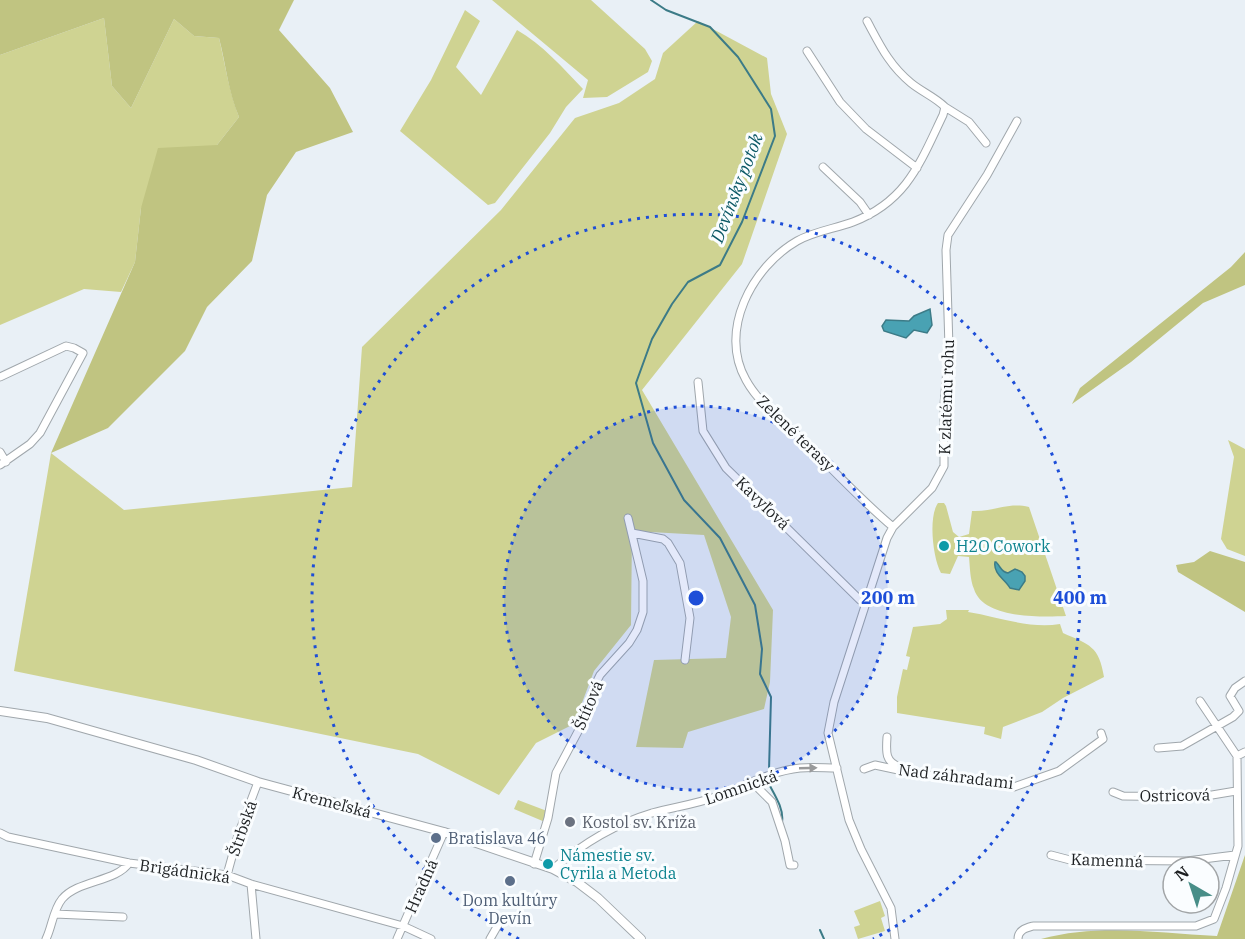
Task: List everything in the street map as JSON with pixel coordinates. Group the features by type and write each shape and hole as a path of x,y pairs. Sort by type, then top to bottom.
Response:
{"street":[{"path":"867,21 889,63 912,84 969,122 986,143"},
{"path":"807,51 840,102 866,129 918,168"},
{"name":"Zelené terasy","path":"893,527 755,394 739,364 735,348 739,315 753,285 784,249 817,232 852,223 868,215 903,189 918,168 945,107"},
{"name":"K zlatému rohu","path":"895,939 891,908 849,820 828,733 829,726 834,702 884,544 893,527 932,488 944,466 944,404 949,347 946,250 948,235 987,175 1017,120"},
{"path":"823,167 860,202 868,215"},
{"path":"0,377 66,346 83,353 40,433 30,444 3,464 0,452"},
{"name":"Kavyľová","path":"698,382 703,431 726,468 860,600 866,603"},
{"name":"Štítová","path":"534,864 548,818 556,773 582,724 600,675 629,643 637,630 643,612 644,581 628,518"},
{"path":"632,533 663,539 680,563 690,618 685,660"},
{"path":"1158,748 1182,746 1233,717 1239,711 1230,696 1235,688 1245,681"},
{"path":"1018,939 1023,929 1033,926 1197,926 1214,919 1238,846 1237,756 1200,701"},
{"name":"Kremeľská","path":"0,711 47,718 85,728 195,760 258,782 444,832 553,869 577,882 598,898 641,939"},
{"name":"Nad záhradami","path":"864,769 875,765 917,774 968,778 1014,787 1059,771 1103,739 1101,733"},
{"path":"887,737 890,762 915,770 917,774"},
{"path":"1237,756 1245,752"},
{"name":"Lomnická","path":"553,869 566,857 601,835 622,824 650,814 717,796 752,782 799,768 837,768"},
{"name":"Štrbská","path":"226,875 258,782"},
{"path":"752,782 772,802 790,865 794,865"},
{"name":"Ostricová","path":"1113,792 1123,796 1200,797 1236,791"},
{"name":"Hradná","path":"397,939 444,832"},
{"name":"Brigádnická","path":"0,833 8,837 129,863 226,875 403,926 430,939"},
{"name":"Kamenná","path":"1051,855 1070,860 1187,861 1235,855"},
{"path":"46,939 62,899 69,893 120,872 129,863"},
{"path":"251,884 256,939"},
{"path":"55,914 123,916"},
{"path":"490,939 498,925"}],"green space":[{"path":"0,0 294,0 279,30 330,88 353,132 296,152 267,195 252,261 207,307 185,351 108,428 51,453 135,262 141,208 158,148 217,145 239,117 219,38 194,36 174,19 131,108 112,86 104,18 0,55"},
{"path":"492,0 591,0 645,49 652,61 648,72 607,97 583,98 588,80"},
{"path":"465,10 480,21 456,67 481,95 517,30 544,49 583,89 566,107 550,133 495,203 488,205 400,131 431,80"},
{"path":"104,18 112,86 131,108 174,19 194,36 219,38 239,117 217,145 141,208 135,262 121,292 84,289 0,325 0,55"},
{"path":"698,21 767,58 771,94 787,134 742,264 642,390 773,610 770,682 764,709 688,732 683,748 636,747 654,660 726,658 731,617 704,535 632,531 631,625 594,671 574,724 536,743 499,795 418,754 14,671 51,453 124,510 352,487 362,347 501,210 575,118 619,103 655,79 663,53"},
{"path":"1245,252 1245,285 1203,303 1131,362 1072,404 1080,388 1231,267"},
{"path":"1228,440 1245,449 1245,556 1227,549 1221,539 1234,457"},
{"path":"938,503 944,503 946,506 953,532 959,537 969,534 972,511 1014,506 1029,507 1066,616 1028,616 1000,611 989,606 980,599 974,589 969,557 958,556 950,574 941,573 936,558 932,528"},
{"path":"1210,551 1245,562 1245,612 1178,572 1176,565 1194,562"},
{"path":"946,610 969,610 968,612 1025,624 1060,624 1063,633 1092,648 1099,659 1104,677 1063,698 1042,712 1003,727 1001,739 984,734 985,727 897,713 897,697 903,669 907,670 910,657 906,656 913,627 940,624 947,619"},
{"path":"518,800 547,811 545,822 514,809"},
{"path":"1245,855 1245,939 1041,939 1084,931 1106,930 1217,936"},
{"path":"880,901 885,916 881,918 885,931 858,939 854,927 860,925 854,911"}],"water":[{"path":"930,309 932,325 927,333 914,330 906,338 884,331 882,326 886,320 909,321 914,316"},
{"path":"995,562 1008,573 1015,569 1022,572 1025,581 1019,590 1010,588 996,570"}],"waterway":[{"name":"Devínsky potok","path":"651,0 666,10 710,27 738,57 771,109 775,136 742,222 720,265 688,282 672,304 652,339 636,383 653,443 684,500 720,538 755,605 762,649 760,674 771,697 769,770"},
{"name":"Devínsky potok","path":"770,786 781,808 782,822"},
{"name":"Devínsky potok","path":"820,930 824,939"}],"place":[{"name":"H2O Cowork","path":"944,546"},
{"name":"Kostol sv. Kríža","path":"570,822"},
{"name":"Bratislava 46","path":"436,838"},
{"name":"Námestie sv. Cyrila a Metoda","path":"548,864"},
{"name":"Dom kultúry Devín","path":"510,881"}]}
